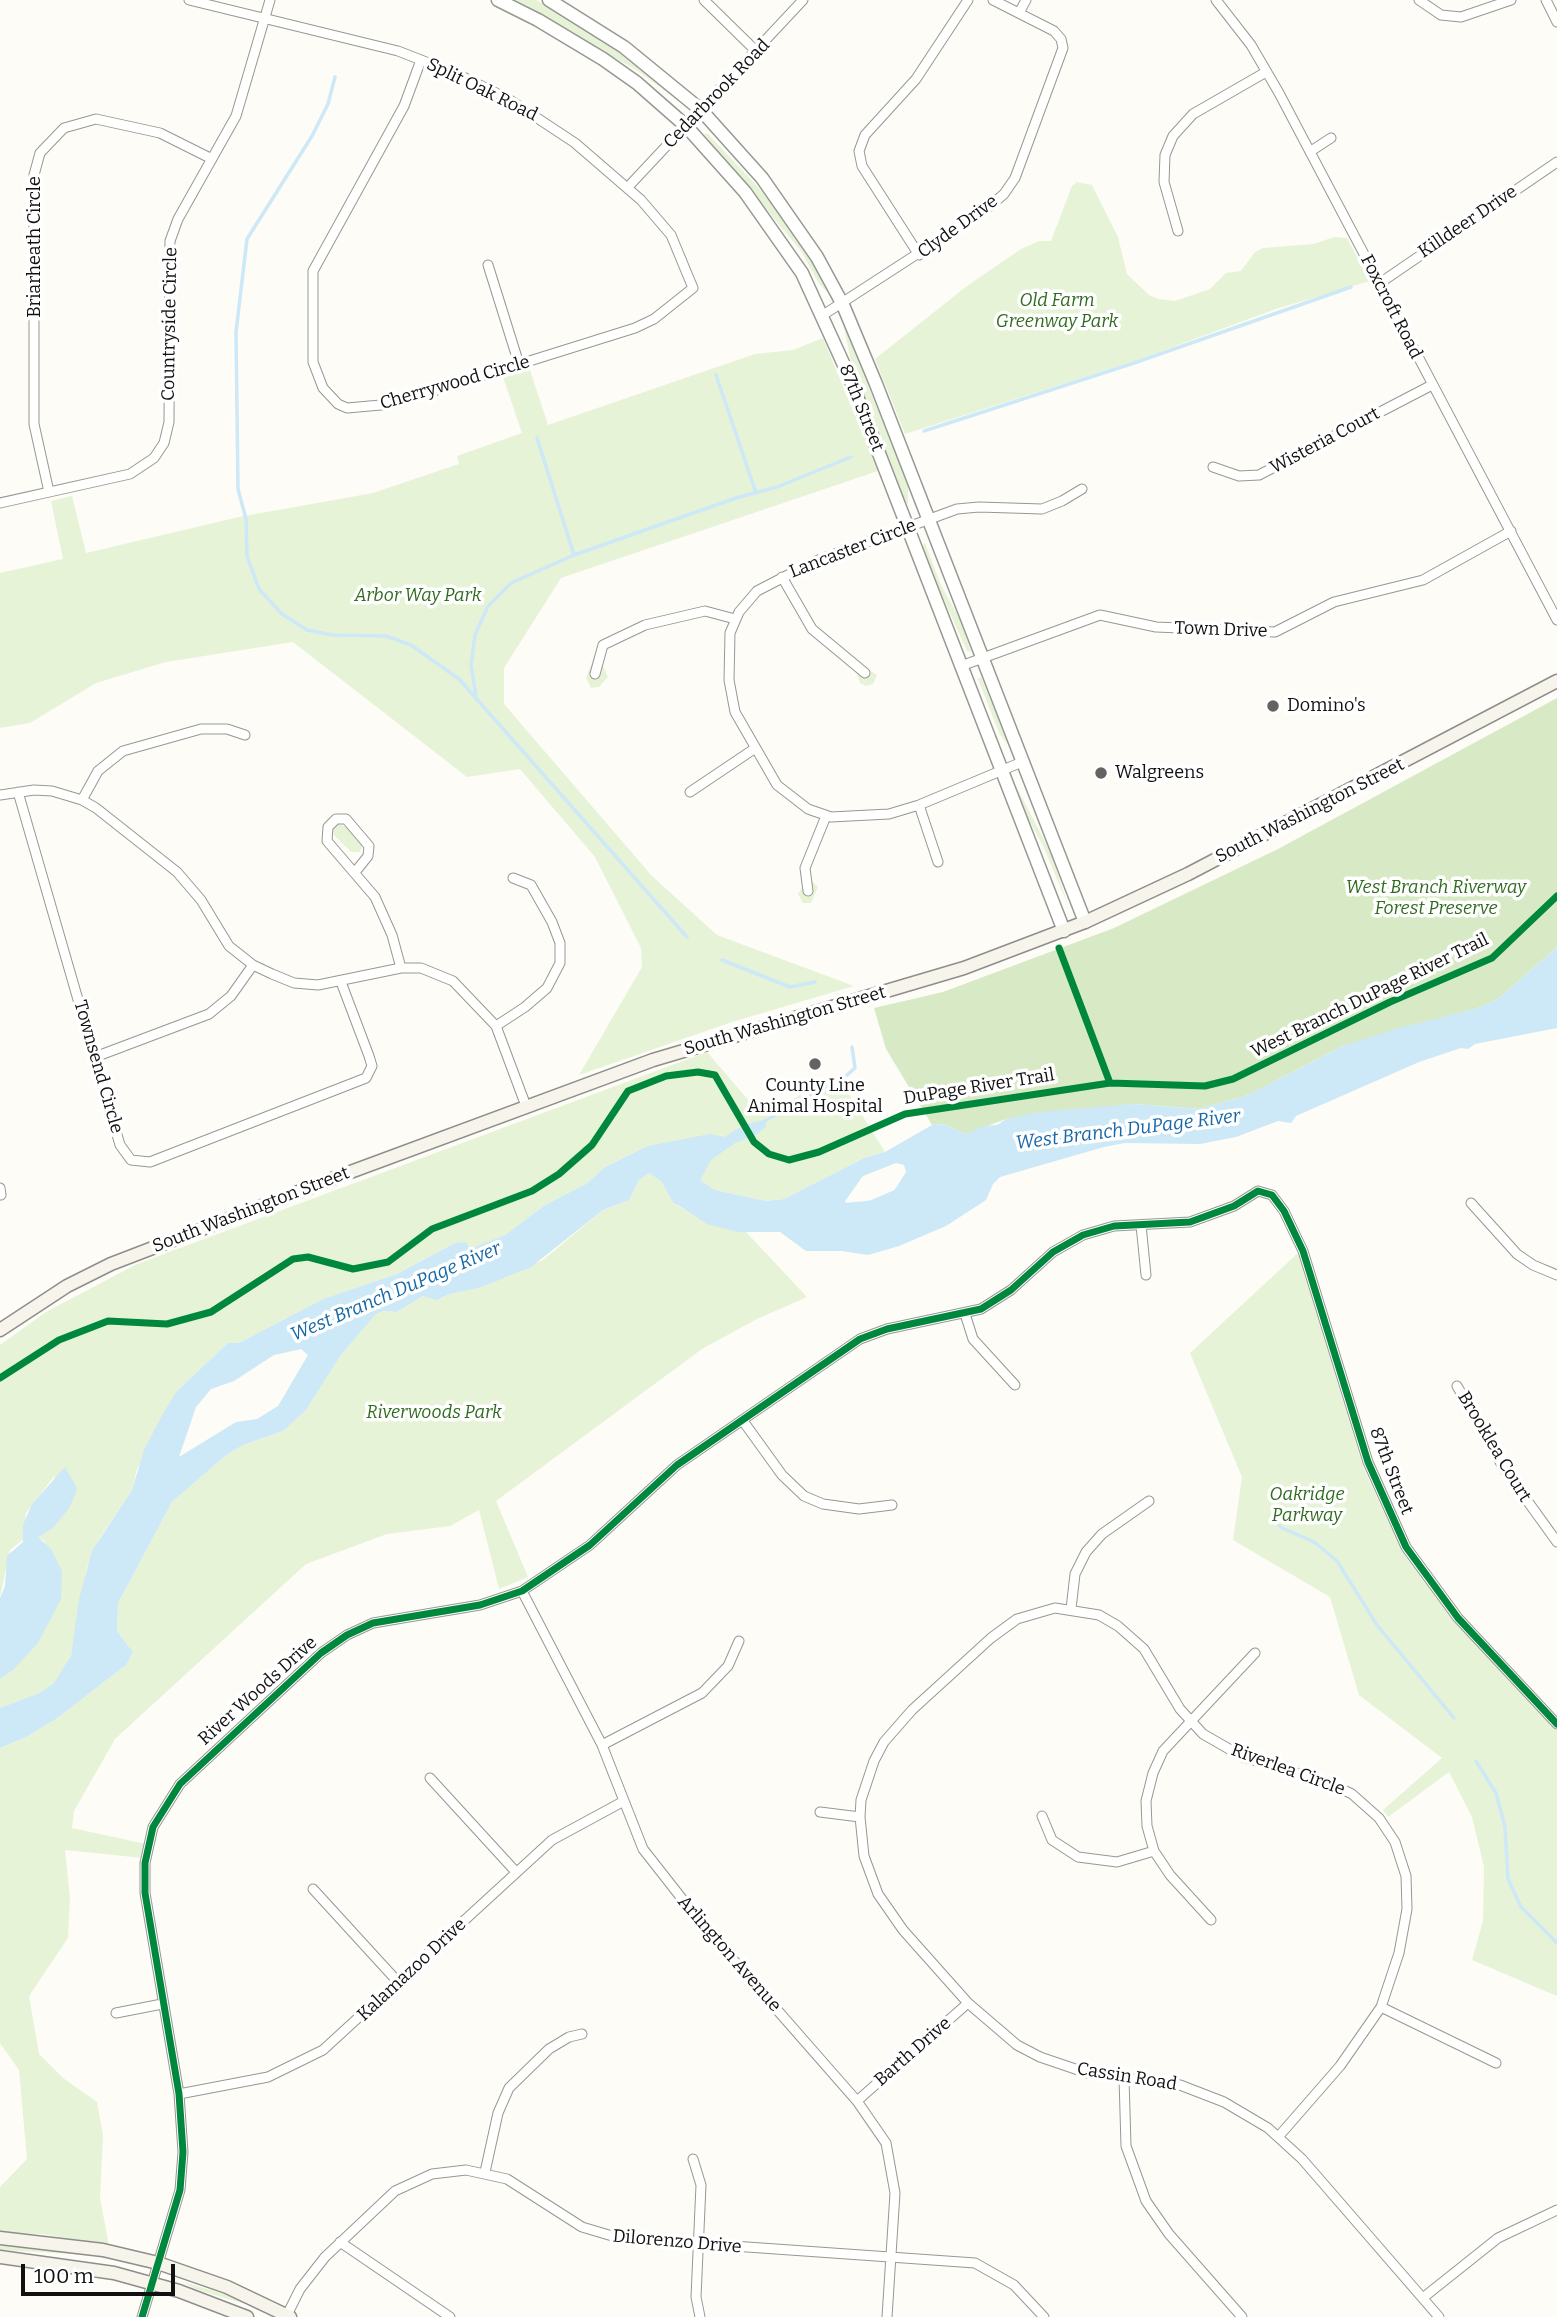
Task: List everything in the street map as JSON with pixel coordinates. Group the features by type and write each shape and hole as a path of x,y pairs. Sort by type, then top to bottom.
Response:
{"main road":[{"name":"South Washington Street","path":"0,1330 67,1286 111,1264 526,1107 653,1060 964,968 1064,931 1235,850 1557,681"},
{"path":"0,2238 103,2250 158,2263 228,2287 287,2316"},
{"path":"0,2257 74,2265 152,2283 247,2317"}],"street":[{"name":"Split Oak Road","path":"189,0 358,40 457,74 539,118 628,187 671,235 692,288 649,323 612,335"},
{"name":"87th Street","path":"498,0 538,20 603,59 637,83 686,126 745,192 802,273 823,316 908,528 1064,931"},
{"name":"87th Street","path":"549,0 624,47 701,110 762,178 794,221 843,305 1085,922"},
{"path":"704,0 757,52"},
{"name":"Cedarbrook Road","path":"628,187 803,0"},
{"path":"919,255 862,166 859,151 865,135 924,69 968,0"},
{"name":"Clyde Drive","path":"823,316 919,255 1004,194 1025,157 1063,48 1058,35 993,0"},
{"path":"1019,13 1026,0"},
{"name":"Foxcroft Road","path":"1216,0 1251,45 1311,151 1557,620"},
{"path":"1419,0 1434,13 1448,17 1461,17 1511,0"},
{"path":"1546,0 1557,22"},
{"name":"Countryside Circle","path":"0,503 130,474 154,458 164,443 169,422 170,242 178,219 244,95 267,1"},
{"name":"Cherrywood Circle","path":"421,60 404,107 313,271 311,353 318,382 330,397 347,408 377,407 612,335"},
{"path":"1178,231 1164,182 1165,155 1173,136 1193,114 1266,72"},
{"name":"Briarheath Circle","path":"49,492 34,424 34,175 40,153 64,128 96,119 160,133 212,159"},
{"path":"1311,151 1331,138"},
{"name":"Killdeer Drive","path":"1380,284 1557,162"},
{"path":"488,265 519,364"},
{"name":"Wisteria Court","path":"1213,467 1239,476 1259,475 1432,385"},
{"name":"Lancaster Circle","path":"1022,762 919,805 876,815 826,816 808,809 787,796 754,749 735,712 730,694 729,642 735,619 751,596 813,562 970,507 1042,509 1082,489"},
{"name":"Town Drive","path":"961,666 1100,615 1156,627 1275,632 1343,598 1423,580 1511,531"},
{"path":"782,577 811,629 865,673"},
{"path":"596,674 603,645 645,625 705,611 735,619"},
{"path":"82,800 99,771 124,751 201,729 227,729 244,735"},
{"path":"690,792 754,749"},
{"path":"0,795 52,791 82,800 177,872 201,900 229,946 253,965 294,983 318,985 341,982 401,968 421,968 453,981 496,1026 526,1107"},
{"name":"Townsend Circle","path":"18,792 124,1153 136,1163 150,1162 366,1078 372,1066 341,982"},
{"path":"919,805 938,862"},
{"path":"808,891 805,868 826,816"},
{"path":"356,871 368,856 369,846 346,819 335,819 328,827 327,841 356,871 383,911 401,968"},
{"path":"496,1026 537,997 553,979 560,963 560,943 547,913 531,886 513,878"},
{"path":"95,1057 209,1014 236,992 253,965"},
{"name":"River Woods Drive","path":"142,2317 180,2190 183,2142 179,2094 145,1893 145,1863 157,1820 180,1784 321,1653 347,1635 373,1623 480,1605 522,1591 577,1556 677,1465 874,1333 965,1314 997,1300 1069,1241 1097,1230 1203,1219 1234,1206 1258,1191 1266,1192"},
{"name":"87th Street","path":"1266,1192 1278,1202 1304,1251 1368,1462 1406,1547 1458,1618 1557,1724"},
{"path":"1471,1203 1517,1254 1533,1265 1557,1275"},
{"path":"1142,1225 1146,1275"},
{"path":"965,1314 973,1339 1016,1385"},
{"name":"Brooklea Court","path":"1457,1386 1503,1467 1557,1542"},
{"path":"743,1421 782,1475 804,1496 823,1504 859,1509 892,1505"},
{"path":"1071,1609 1075,1574 1086,1552 1102,1534 1149,1502"},
{"name":"Arlington Avenue","path":"522,1591 601,1745 643,1849 677,1894 857,2101 879,2130 890,2156 895,2193 887,2317"},
{"name":"Riverlea Circle","path":"860,1815 874,1761 884,1742 912,1710 1004,1628 1042,1610 1071,1609 1099,1615 1132,1636 1152,1661 1189,1721 1203,1734 1243,1757 1345,1790 1367,1806 1390,1833 1402,1860 1408,1900 1399,1953 1381,2007 1340,2066 1279,2136"},
{"path":"601,1745 702,1693 728,1666 739,1641"},
{"path":"1211,1920 1170,1875 1154,1851 1146,1814 1148,1787 1163,1751 1255,1653"},
{"path":"430,1778 516,1872"},
{"name":"Kalamazoo Drive","path":"179,2094 268,2077 305,2060 338,2039 516,1872 565,1831 624,1801"},
{"path":"820,1812 860,1815"},
{"name":"Cassin Road","path":"860,1815 864,1856 878,1894 903,1930 968,2003 1000,2033 1040,2057 1087,2073 1180,2085 1244,2112 1279,2136 1439,2317"},
{"path":"1042,1815 1052,1840 1078,1857 1117,1862 1154,1851"},
{"path":"313,1889 398,1982"},
{"name":"Barth Drive","path":"857,2101 968,2003"},
{"path":"116,2013 162,2004"},
{"path":"1381,2007 1496,2063"},
{"path":"485,2172 498,2113 509,2088 548,2049 582,2034"},
{"path":"1124,2078 1126,2146 1146,2201 1169,2234 1242,2317"},
{"path":"694,2159 701,2185 696,2297 700,2317"},
{"name":"Dilorenzo Drive","path":"287,2316 313,2270 395,2191 413,2181 449,2171 485,2172 522,2186 598,2235 699,2245 962,2260 985,2267 1014,2285 1044,2317"},
{"path":"1424,2297 1498,2238 1557,2210"},
{"path":"340,2242 450,2317"}],"green space":[{"path":"514,0 536,0 566,16 645,70 681,103 638,71"},
{"path":"704,134 708,134 773,203 805,248 828,292 819,284 801,251"},
{"name":"Old Farm Greenway Park","path":"1077,182 1092,185 1118,237 1127,274 1149,295 1158,299 1175,301 1210,289 1226,273 1241,271 1255,252 1263,248 1314,244 1334,237 1347,238 1370,281 1276,309 1132,362 905,434 875,359 967,286 1021,249 1039,241 1051,241 1072,186"},
{"path":"844,327 908,484 908,504 904,502 852,367"},
{"name":"Arbor Way Park","path":"823,338 878,471 561,578 504,668 504,704 652,876 717,935 854,986 732,1022 579,1075 642,967 641,948 595,857 520,769 467,777 293,642 166,662 96,683 30,723 0,728 0,573 63,559 51,501 72,496 86,553 239,517 373,493 459,464 457,456 522,433 503,377 530,370 548,425 755,354 793,350"},
{"path":"925,543 941,585 962,623 971,652 967,651 936,582 922,546"},
{"path":"596,651 608,677 599,687 591,688 586,678"},
{"path":"860,665 877,675 873,684 866,686 860,683 855,669"},
{"path":"981,677 1008,745 999,733 978,679"},
{"name":"West Branch Riverway Forest Preserve","path":"1557,698 1557,947 1498,999 1478,1008 1343,1046 1248,1095 1199,1109 1134,1104 1006,1119 966,1134 944,1124 932,1125 886,1049 874,1008 943,992 1114,928 1278,849"},
{"path":"1017,788 1050,851 1068,905 1043,846 1026,815"},
{"path":"338,824 349,828 363,844 360,852 351,852 334,835 333,828"},
{"path":"808,877 818,887 811,903 803,903 798,894"},
{"path":"707,1052 762,1116 837,1075 885,1152 864,1158 784,1199 766,1201 715,1190 648,1146 605,1167 586,1184 545,1205 505,1235 470,1250 455,1243 397,1274 323,1299 239,1343 228,1343 177,1391 137,1469 132,1490 100,1538 87,1567 71,1656 63,1671 54,1683 41,1693 0,1708 0,1679 13,1670 45,1542 38,1537 55,1475 26,1513 24,1539 10,1550 0,1597 0,1345 46,1312 137,1264"},
{"name":"Riverwoods Park","path":"649,1173 662,1182 678,1206 707,1223 746,1232 807,1297 757,1319 702,1349 496,1501 528,1577 499,1589 479,1510 450,1526 387,1534 306,1564 115,1739 74,1811 72,1828 146,1844 143,1858 65,1850 70,1898 68,1938 29,1996 39,2054 63,2078 97,2102 103,2135 100,2198 109,2246 43,2234 0,2233 0,2187 27,2159 19,2070 0,2043 0,1748 26,1737 56,1719 126,1665 133,1652 117,1631 118,1603 172,1502 225,1456 243,1445 283,1431 306,1410 341,1355 376,1314 383,1311 397,1312 423,1296 440,1299 479,1288 543,1260 603,1210 629,1200 639,1180"},
{"name":"Oakridge Parkway","path":"1298,1253 1364,1469 1398,1542 1457,1624 1557,1731 1557,1996 1472,1960 1483,1921 1484,1867 1472,1817 1449,1772 1388,1817 1383,1810 1442,1758 1359,1695 1330,1597 1233,1540 1242,1477 1190,1353"},
{"path":"0,2243 82,2251 136,2264 89,2255 0,2250"},
{"path":"180,2281 238,2298 262,2309 198,2290"}],"water":[{"path":"1557,947 1557,1028 1475,1044 1468,1049 1461,1048 1419,1062 1296,1116 1291,1123 1278,1121 1236,1137 1200,1144 1125,1143 1000,1177 993,1184 986,1200 946,1226 899,1246 868,1255 841,1251 806,1251 780,1232 738,1232 707,1224 673,1202 662,1182 649,1173 639,1180 629,1200 603,1210 531,1267 479,1288 450,1294 437,1300 423,1296 397,1312 383,1311 376,1314 341,1355 306,1410 283,1431 243,1445 225,1456 172,1502 118,1603 117,1631 133,1652 126,1665 56,1719 26,1737 0,1748 0,1708 40,1693 54,1683 71,1656 79,1599 92,1551 132,1490 144,1450 165,1410 177,1391 228,1343 239,1343 323,1299 397,1274 455,1243 466,1242 470,1249 505,1235 545,1205 586,1184 605,1167 648,1146 710,1134 724,1137 746,1124 766,1120 766,1127 756,1135 735,1143 711,1160 700,1180 715,1190 766,1201 784,1199 864,1158 885,1152 932,1125 944,1124 966,1134 982,1126 997,1125 1006,1119 1039,1112 1134,1104 1199,1109 1248,1095 1343,1046 1395,1029 1478,1008 1498,999","holes":["896,1163 904,1165 906,1172 885,1205 869,1212 849,1210 845,1201 863,1176","301,1349 308,1355 278,1406 257,1419 236,1422 179,1457 196,1407 211,1389 234,1381 274,1355"]},
{"path":"65,1467 77,1488 75,1495 69,1508 53,1528 38,1537 51,1549 62,1571 61,1599 38,1643 13,1670 0,1679 0,1598 5,1586 7,1556 23,1542 23,1525 32,1504"}],"waterway":[{"path":"335,77 328,104 312,136 247,239 236,332 238,489 246,519 247,556 259,589 282,614 307,630 333,635 386,636 411,645 459,679 687,937"},
{"path":"924,431 1134,363 1351,287"},
{"path":"716,375 756,493"},
{"path":"537,438 574,555"},
{"path":"476,696 471,665 475,635 488,606 511,583 574,555 736,498 777,487 851,457"},
{"path":"722,960 790,987 815,982"},
{"path":"847,1075 855,1068 852,1047"},
{"path":"763,1122 837,1080"},
{"name":"West Branch DuPage River","path":"828,1214 872,1210 907,1195"},
{"path":"1272,1508 1274,1520 1282,1528 1314,1542 1337,1561 1377,1625 1454,1718"},
{"path":"1476,1761 1496,1793 1505,1827 1508,1879 1521,1907 1557,1943"}],"cycle path":[{"name":"West Branch DuPage River Trail","path":"1059,948 1110,1083 1205,1086 1233,1079 1390,1002 1492,958 1557,896"},
{"name":"DuPage River Trail","path":"0,1378 59,1340 108,1321 167,1324 211,1312 293,1259 308,1257 353,1269 388,1262 432,1229 532,1191 559,1174 592,1145 628,1091 666,1076 698,1072 715,1075 754,1142 769,1154 789,1160 819,1152 905,1114 1110,1083"},
{"path":"142,2317 180,2190 183,2152 179,2094 145,1893 145,1863 153,1827 180,1784 321,1653 347,1635 373,1623 480,1605 522,1591 590,1545 677,1465 860,1339 887,1329 981,1309 1011,1290 1053,1252 1083,1235 1114,1226 1190,1222 1234,1206 1258,1191 1272,1195 1284,1211 1303,1251 1368,1462 1406,1547 1458,1618 1557,1724"}],"place":[{"name":"Domino's","path":"1273,706"},
{"name":"Walgreens","path":"1101,773"},
{"name":"County Line Animal Hospital","path":"815,1064"}]}
